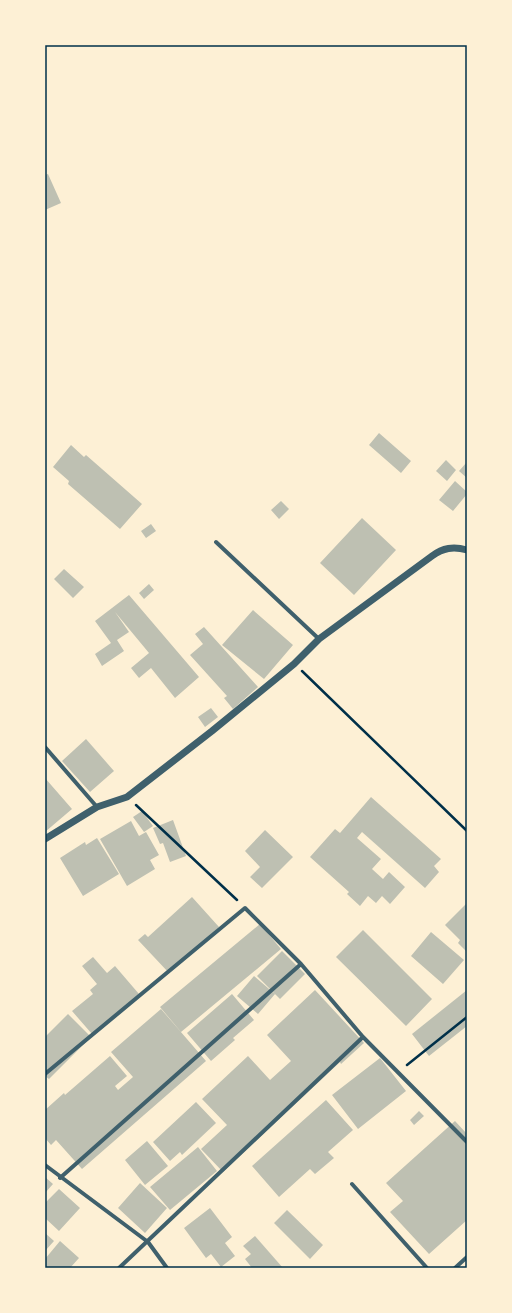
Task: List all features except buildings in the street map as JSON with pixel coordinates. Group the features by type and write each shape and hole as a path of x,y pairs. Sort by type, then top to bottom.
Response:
{"street":[{"path":"216,542 319,640"},
{"path":"45,839 97,807 127,797 212,731 294,664 319,640 438,552 452,548 467,550"},
{"path":"45,747 97,807"},
{"path":"45,1074 245,908 301,964 363,1037 467,1142"},
{"path":"60,1178 301,964"},
{"path":"119,1268 363,1037"},
{"path":"45,1165 60,1178 148,1242 167,1268"},
{"path":"352,1184 427,1268"},
{"path":"455,1268 467,1257"}],"path":[{"path":"294,664 467,831"},
{"path":"127,797 245,908"},
{"path":"398,1072 467,1017"}]}
